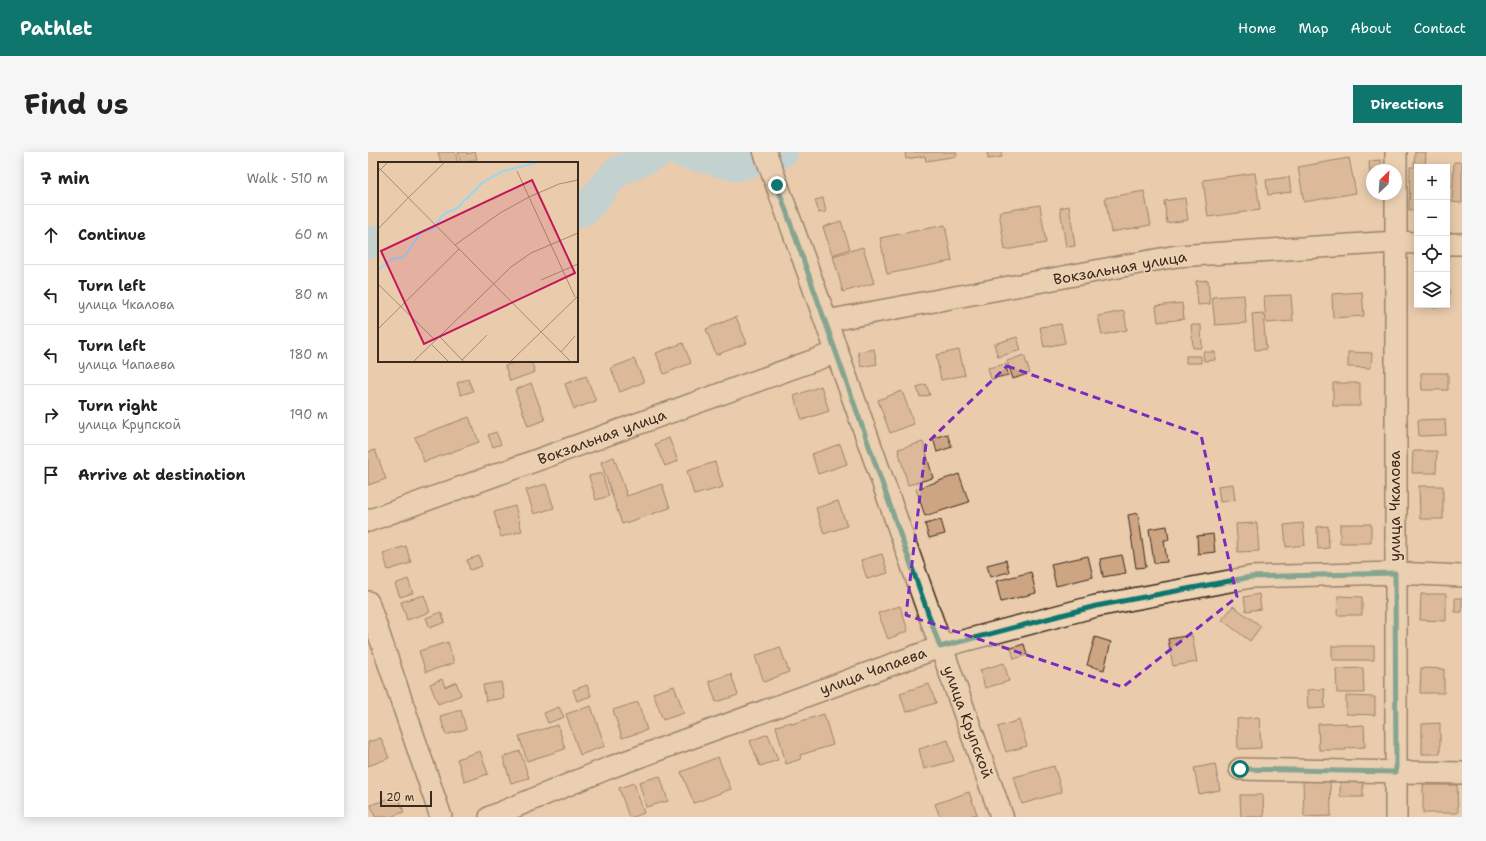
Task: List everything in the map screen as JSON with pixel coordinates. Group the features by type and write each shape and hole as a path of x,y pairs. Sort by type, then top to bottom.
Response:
{"main road":[{"name":"улица Крупской","path":"765,152 837,352 940,647 1002,817"}],"street":[{"name":"улица Чкалова","path":"1396,152 1396,817"},
{"name":"Вокзальная улица","path":"826,321 1177,256 1396,242 1414,243"},
{"path":"1450,244 1462,244"},
{"name":"Вокзальная улица","path":"368,521 837,352"},
{"name":"улица Чапаева","path":"490,817 611,767 940,647 1096,606 1251,577 1395,573 1462,576"},
{"path":"368,602 441,817"},
{"path":"1240,769 1462,772"}],"highlighted area":[{"path":"1007,366 1201,435 1237,597 1123,687 906,615 926,444"}],"building":[{"path":"438,152 455,152 458,162 441,162"},
{"path":"458,152 467,152 467,154 475,152 477,159 461,162"},
{"path":"905,152 956,152 957,156 926,161 925,156 906,159"},
{"path":"987,152 1001,152 1002,157 988,159"},
{"path":"1415,152 1426,152 1425,164 1414,164"},
{"path":"1349,158 1356,193 1304,202 1298,167"},
{"path":"1381,160 1381,164 1369,164 1369,161"},
{"path":"1454,162 1462,162 1462,203 1452,202"},
{"path":"1410,167 1414,167 1414,210 1409,210"},
{"path":"1255,173 1260,210 1208,217 1203,180"},
{"path":"1289,177 1291,192 1268,195 1266,180"},
{"path":"1144,191 1151,225 1111,232 1105,198"},
{"path":"823,198 826,212 819,213 815,200"},
{"path":"1185,198 1188,220 1167,223 1164,201"},
{"path":"1040,205 1046,243 1005,250 999,212"},
{"path":"1069,206 1075,246 1066,247 1060,208"},
{"path":"841,221 850,249 832,255 823,227"},
{"path":"945,225 952,261 887,274 880,238"},
{"path":"863,247 874,283 843,292 833,256"},
{"path":"1208,280 1210,304 1198,305 1196,281"},
{"path":"1362,292 1364,316 1333,318 1332,294"},
{"path":"1244,295 1246,323 1215,325 1212,297"},
{"path":"1291,295 1293,321 1266,323 1264,296"},
{"path":"1182,303 1184,319 1158,322 1156,306"},
{"path":"1124,311 1127,330 1102,335 1098,316"},
{"path":"1263,313 1266,349 1255,350 1252,314"},
{"path":"736,317 747,343 716,355 706,329"},
{"path":"1061,324 1065,343 1044,347 1040,327"},
{"path":"1191,325 1201,325 1202,348 1193,348"},
{"path":"1017,337 1021,350 998,357 994,344"},
{"path":"683,343 691,363 664,374 656,353"},
{"path":"874,349 877,364 861,367 858,352"},
{"path":"959,350 965,375 941,380 936,355"},
{"path":"1203,352 1215,352 1215,360 1204,361"},
{"path":"1348,352 1372,353 1371,368 1348,367"},
{"path":"1024,355 1030,373 1013,379 1007,361"},
{"path":"1186,356 1201,356 1201,363 1186,363"},
{"path":"634,359 644,382 620,392 611,368"},
{"path":"515,362 531,362 535,372 510,381 505,366"},
{"path":"1006,364 1008,375 991,379 988,368"},
{"path":"1421,373 1448,373 1448,390 1422,390"},
{"path":"586,376 596,401 574,409 565,384"},
{"path":"468,379 473,391 461,395 457,383"},
{"path":"531,383 545,420 528,426 515,390"},
{"path":"1333,383 1360,383 1360,406 1333,406"},
{"path":"926,384 930,395 920,397 917,387"},
{"path":"821,386 829,411 802,420 794,396"},
{"path":"902,391 914,424 890,433 878,400"},
{"path":"469,417 479,442 424,462 415,437"},
{"path":"1445,419 1446,435 1419,436 1418,420"},
{"path":"496,432 501,444 493,447 488,435"},
{"path":"947,434 952,447 937,452 933,438"},
{"path":"669,438 678,461 665,466 655,444"},
{"path":"923,442 933,478 908,485 898,449"},
{"path":"840,444 847,464 818,474 812,454"},
{"path":"375,450 386,479 368,485 368,452"},
{"path":"1413,451 1437,451 1436,473 1412,473"},
{"path":"614,457 627,496 662,484 670,508 622,524 601,462"},
{"path":"715,462 723,487 694,495 687,471"},
{"path":"602,473 609,496 596,500 589,476"},
{"path":"959,474 969,502 925,516 916,489"},
{"path":"546,484 554,508 534,514 526,490"},
{"path":"1233,484 1235,500 1220,502 1218,486"},
{"path":"1419,486 1443,486 1443,519 1420,519"},
{"path":"838,501 847,526 824,534 816,508"},
{"path":"515,506 522,531 501,537 494,512"},
{"path":"1138,513 1146,567 1136,568 1128,515"},
{"path":"941,520 945,534 929,538 925,524"},
{"path":"1257,523 1259,551 1238,552 1236,524"},
{"path":"1303,523 1305,545 1286,547 1284,525"},
{"path":"1340,524 1371,524 1371,543 1340,543"},
{"path":"1167,526 1169,540 1164,540 1167,562 1154,563 1149,529"},
{"path":"1328,526 1329,548 1318,549 1317,527"},
{"path":"1213,534 1215,552 1198,554 1197,536"},
{"path":"406,546 411,563 388,570 383,553"},
{"path":"882,554 888,573 867,579 861,560"},
{"path":"1122,555 1126,573 1103,577 1100,559"},
{"path":"479,556 482,566 470,570 467,560"},
{"path":"1088,556 1093,577 1056,586 1051,564"},
{"path":"1006,560 1009,572 990,577 987,565"},
{"path":"1031,572 1036,593 1001,602 996,581"},
{"path":"408,579 413,593 400,597 395,584"},
{"path":"1259,594 1261,609 1246,611 1244,597"},
{"path":"1421,594 1446,594 1446,621 1420,620"},
{"path":"424,595 430,612 407,620 401,602"},
{"path":"1338,596 1362,597 1362,615 1337,615"},
{"path":"1455,598 1462,598 1462,612 1455,612"},
{"path":"900,606 908,631 888,639 878,613"},
{"path":"1233,606 1261,626 1250,641 1222,620"},
{"path":"441,612 445,622 430,628 426,618"},
{"path":"1192,635 1197,662 1173,666 1168,639"},
{"path":"1095,637 1111,642 1104,670 1087,665"},
{"path":"448,642 454,663 426,672 419,651"},
{"path":"1024,644 1027,655 1014,659 1011,648"},
{"path":"1332,646 1374,646 1374,660 1332,660"},
{"path":"780,647 789,672 764,682 755,656"},
{"path":"1004,663 1009,681 985,688 980,670"},
{"path":"1363,668 1364,693 1337,693 1336,669"},
{"path":"1421,668 1444,669 1444,693 1420,693"},
{"path":"731,674 738,695 716,702 709,681"},
{"path":"442,679 445,687 456,682 461,695 438,704 430,684"},
{"path":"501,682 504,698 486,701 483,685"},
{"path":"929,684 936,703 906,712 900,693"},
{"path":"587,685 591,696 577,701 573,690"},
{"path":"674,686 684,713 663,720 653,693"},
{"path":"1324,689 1325,708 1308,709 1307,690"},
{"path":"1346,696 1375,697 1375,715 1346,714"},
{"path":"638,702 647,730 622,738 613,710"},
{"path":"591,706 605,746 580,755 566,714"},
{"path":"559,707 564,717 548,723 544,713"},
{"path":"461,710 466,729 446,735 440,716"},
{"path":"824,714 833,745 800,755 801,759 786,764 776,726 791,722 792,724"},
{"path":"1259,717 1261,748 1238,749 1237,719"},
{"path":"1019,720 1027,746 1006,752 998,727"},
{"path":"1347,723 1347,726 1364,725 1365,747 1346,748 1346,750 1319,750 1318,724"},
{"path":"1440,723 1440,754 1422,754 1422,724"},
{"path":"558,725 565,749 527,761 519,736"},
{"path":"768,734 778,760 760,766 750,741"},
{"path":"381,738 389,758 368,766 368,742"},
{"path":"948,740 954,761 924,769 919,749"},
{"path":"480,751 488,774 465,782 457,759"},
{"path":"520,751 529,778 511,783 503,757"},
{"path":"718,757 731,789 694,803 681,772"},
{"path":"1215,764 1220,790 1199,794 1194,768"},
{"path":"1054,766 1062,792 1022,804 1014,777"},
{"path":"660,776 668,801 646,807 639,782"},
{"path":"1330,779 1331,816 1304,817 1303,780"},
{"path":"1340,779 1363,780 1363,797 1340,797"},
{"path":"634,783 644,813 634,817 629,817 619,788"},
{"path":"1423,785 1457,785 1458,813 1423,813"},
{"path":"969,792 977,814 968,817 940,817 935,804"},
{"path":"398,795 404,812 390,817 375,817 371,805"},
{"path":"1240,795 1263,795 1264,817 1241,817"}],"waterway":[{"path":"578,213 586,209 616,172 660,152"},
{"path":"681,152 737,166 783,152"},
{"path":"368,243 378,240"}],"route":[{"path":"777,185 940,647 1096,606 1251,577 1395,573 1396,772 1240,769"}]}
